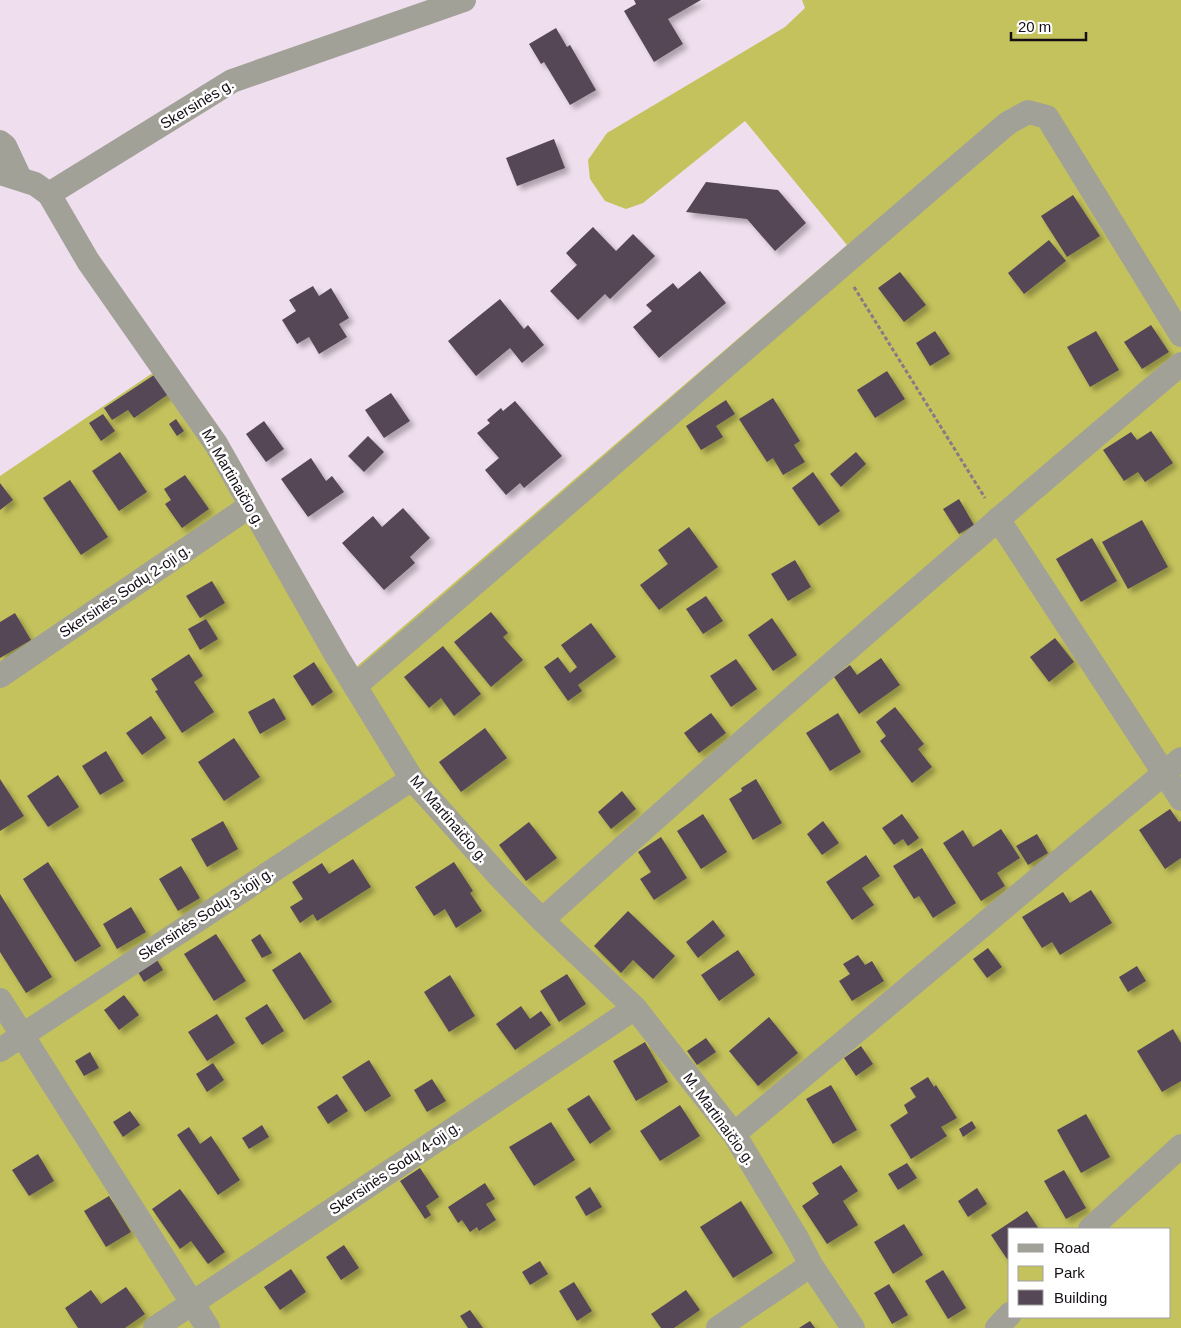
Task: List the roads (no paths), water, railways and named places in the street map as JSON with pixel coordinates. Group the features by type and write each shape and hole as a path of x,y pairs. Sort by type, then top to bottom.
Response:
{"street":[{"name":"Skersinės g.","path":"49,194 232,82 464,0"},
{"path":"355,686 505,559 840,266 1008,123 1028,112 1048,117 1181,335"},
{"path":"0,142 5,146 10,175 35,184 49,194"},
{"name":"M. Martinaičio g.","path":"49,194 88,261 216,444 355,686 412,779 499,876 542,920 636,1008 734,1134 798,1240 811,1266 853,1328"},
{"path":"542,920 734,748 998,519 1181,364"},
{"name":"Skersinės Sodų 2-oji g.","path":"0,676 250,506"},
{"path":"998,519 1173,766 1181,799"},
{"path":"734,1134 1173,766"},
{"name":"Skersinės Sodų 3-ioji g.","path":"0,1050 412,779"},
{"path":"0,1000 208,1328"},
{"name":"Skersinės Sodų 4-oji g.","path":"155,1328 636,1008"},
{"path":"1091,1228 1181,1146"},
{"path":"718,1328 811,1266"},
{"path":"997,1328 1008,1316"}]}
